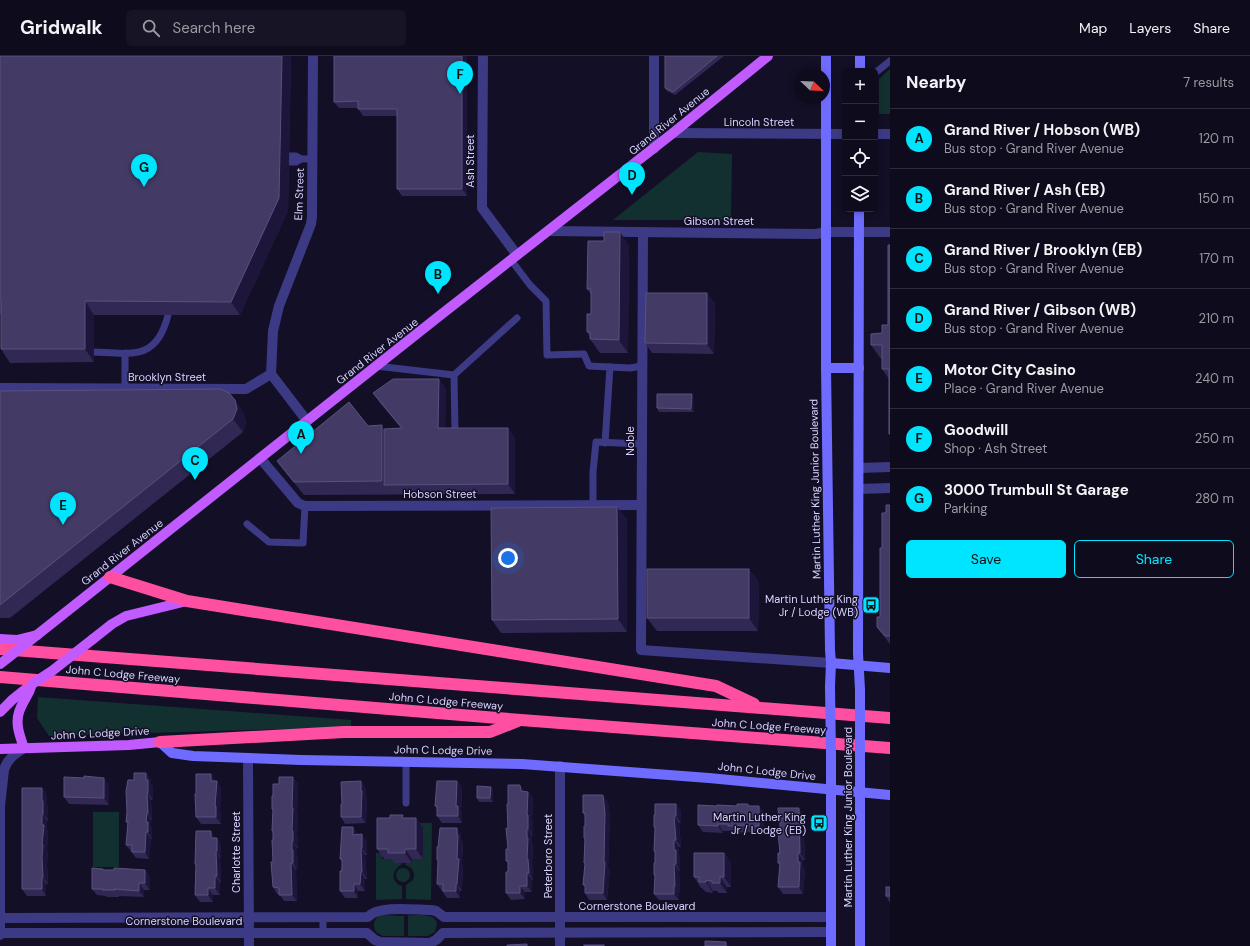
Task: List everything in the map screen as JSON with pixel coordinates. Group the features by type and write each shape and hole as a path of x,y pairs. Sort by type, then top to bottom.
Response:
{"highway":[{"path":"110,576 187,601 716,686 761,708"},
{"name":"John C Lodge Freeway","path":"0,648 890,718"},
{"name":"John C Lodge Freeway","path":"0,677 521,720 890,748"},
{"path":"160,742 344,732 490,732 521,720"}],"main road":[{"name":"Grand River Avenue","path":"0,664 376,366 654,149 768,56"},
{"name":"Martin Luther King Junior Boulevard","path":"826,56 826,368 831,663 831,946"},
{"path":"860,56 860,68"},
{"name":"Martin Luther King Junior Boulevard","path":"859,212 858,665 860,690 861,793 860,946"},
{"path":"826,368 859,368"},
{"path":"0,712 32,684 52,671 112,624 126,616 187,601"},
{"path":"0,639 17,640 37,634"},
{"path":"831,663 890,668"},
{"path":"24,748 19,735 17,720 21,706 29,695 32,684"},
{"name":"John C Lodge Drive","path":"0,749 129,745 160,742 172,754 193,756 248,759 473,762 560,766 890,795"}],"street":[{"name":"Elm Street","path":"271,374 273,331 279,306 311,224 312,217 313,56"},
{"name":"Ash Street","path":"483,56 482,208 514,258"},
{"path":"654,56 654,149"},
{"name":"Lincoln Street","path":"674,133 842,134"},
{"path":"878,134 890,134"},
{"name":"Gibson Street","path":"548,231 816,234 826,232 890,232"},
{"name":"Noble","path":"643,232 641,650 831,663"},
{"path":"271,374 307,421"},
{"name":"Brooklyn Street","path":"0,388 246,389 271,374"},
{"path":"260,458 298,503 305,506"},
{"path":"859,468 890,467"},
{"path":"859,489 890,488"},
{"name":"Hobson Street","path":"305,506 641,505"},
{"path":"0,934 0,806 6,765 15,754 24,748"},
{"name":"Charlotte Street","path":"248,759 249,946"},
{"name":"Peterboro Street","path":"560,766 560,946"},
{"name":"Cornerstone Boulevard","path":"1,918 323,918 368,917 371,914 381,910 431,910 436,911 444,917 831,917"},
{"path":"368,917 366,922 368,933"},
{"path":"444,917 446,925 443,933 831,932"},
{"name":"Cornerstone Boulevard","path":"0,934 368,933 375,940 380,942 430,943 436,940 443,933"}],"lane":[{"path":"878,71 890,61"},
{"path":"289,159 296,156 301,159 312,159"},
{"path":"514,258 530,285 546,301 547,355 584,354 589,366 630,368 642,366"},
{"path":"94,352 140,352 150,347 160,337 165,328 168,315"},
{"path":"376,366 454,375 517,318"},
{"path":"125,353 125,389"},
{"path":"605,442 610,367"},
{"path":"454,375 455,432"},
{"path":"593,505 593,472 596,442 642,444"},
{"path":"247,524 269,542 303,543 305,506"},
{"path":"406,761 406,803"},
{"path":"323,918 323,933"}],"green space":[{"path":"890,69 890,114 879,114 879,79"},
{"path":"698,152 732,154 731,220 613,220"},
{"path":"38,697 351,720 351,727 49,736 37,718"},
{"path":"93,812 119,812 119,867 93,867"},
{"path":"407,823 432,823 431,900 406,899 406,885 413,880 414,875 412,869 405,865 406,863 412,863 412,859 423,859 423,828"},
{"path":"376,853 382,853 382,859 395,859 402,863 394,873 394,879 402,886 402,899 376,900"},
{"path":"400,868 406,868 410,872 410,878 406,882 400,882 396,878 396,872"},
{"path":"383,915 404,916 404,936 383,936 377,933 374,927 374,922 377,918"},
{"path":"408,915 424,915 432,917 437,923 435,932 428,936 408,936"}],"building":[{"path":"0,56 282,56 279,198 231,302 85,301 85,349 1,349"},
{"path":"334,56 462,56 462,189 397,189 397,109 358,109 358,101 334,102"},
{"path":"665,56 717,56 673,92 665,88"},
{"path":"604,232 620,232 619,340 590,339 590,332 587,332 587,314 591,314 591,289 587,289 588,241 604,241"},
{"path":"888,245 890,245 890,434 889,369 882,369 882,345 871,345 871,334 882,333 882,325 888,325"},
{"path":"646,293 707,293 707,344 645,343"},
{"path":"393,379 439,379 438,428 508,428 508,484 384,485 384,429 402,428 373,393"},
{"path":"221,389 229,393 235,400 237,409 233,419 0,605 0,391"},
{"path":"657,394 692,394 691,409 657,408"},
{"path":"349,402 368,426 382,425 382,481 294,482 277,461"},
{"path":"886,505 890,505 890,636 885,636 877,627 877,617 880,617 880,548 882,548 882,513 886,513"},
{"path":"617,507 618,619 492,620 491,508"},
{"path":"647,569 749,569 749,618 647,618"},
{"path":"134,773 146,773 146,780 148,780 148,813 146,822 148,822 148,832 146,832 145,852 132,852 132,845 126,845 128,822 126,822 126,791 128,780 134,780"},
{"path":"196,774 211,774 211,781 217,781 215,806 216,817 196,817"},
{"path":"84,776 104,778 104,798 64,797 64,777 84,778"},
{"path":"279,777 293,777 293,863 291,863 292,895 279,895 279,888 273,887 271,862 273,862 272,796 273,784 279,784"},
{"path":"361,781 361,817 341,817 341,782"},
{"path":"437,781 457,781 456,806 458,806 458,816 437,816 437,806 435,806"},
{"path":"508,785 520,785 521,791 528,792 527,859 529,873 527,873 527,886 520,886 520,893 506,893 506,872 508,872 508,861 506,861 506,849 508,849 506,828 508,829"},
{"path":"477,786 491,787 490,798 477,798"},
{"path":"22,788 42,788 42,825 44,825 42,845 42,889 22,889"},
{"path":"583,795 603,795 605,813 605,862 603,893 585,893 585,885 583,885 585,863 585,813 583,813"},
{"path":"655,804 676,804 676,816 674,816 676,840 674,840 674,850 676,850 676,864 674,864 674,894 654,894"},
{"path":"737,804 759,806 759,826 728,826 728,824 718,824 718,826 698,825 698,805 737,806"},
{"path":"778,808 799,808 799,887 778,887 780,863 778,863 778,853 780,853 778,833 780,833 780,821"},
{"path":"390,815 403,815 402,818 416,818 416,849 405,849 405,853 388,853 388,849 377,849 377,818 390,818"},
{"path":"342,827 353,827 353,835 362,834 362,872 360,884 354,884 354,891 340,891 340,871 342,871 342,859 340,859"},
{"path":"440,828 457,828 457,859 459,859 456,891 443,891 443,884 437,884 437,847"},
{"path":"196,831 211,831 211,838 217,838 217,876 215,876 215,888 208,888 208,895 195,895"},
{"path":"694,853 724,853 724,877 720,877 720,883 712,883 712,881 706,880 706,882 699,882 699,877 694,877"},
{"path":"92,868 103,870 114,870 114,868 145,870 145,883 139,883 139,891 92,889"},
{"path":"886,887 890,887 890,896 886,896"},
{"path":"705,941 726,942 726,946 705,946"},
{"path":"527,944 527,946 507,946 507,945"},
{"path":"604,945 604,946 584,946"}],"place":[{"name":"Goodwill","path":"460,94"},
{"name":"3000 Trumbull St Garage","path":"144,187"},
{"name":"Grand River / Gibson (WB)","path":"632,195"},
{"name":"Grand River / Ash (EB)","path":"438,294"},
{"name":"Grand River / Hobson (WB)","path":"301,454"},
{"name":"Grand River / Brooklyn (EB)","path":"195,480"},
{"name":"Motor City Casino","path":"63,525"},
{"name":"Martin Luther King Jr / Lodge (WB)","path":"871,605"},
{"name":"Martin Luther King Jr / Lodge (EB)","path":"819,823"}]}
